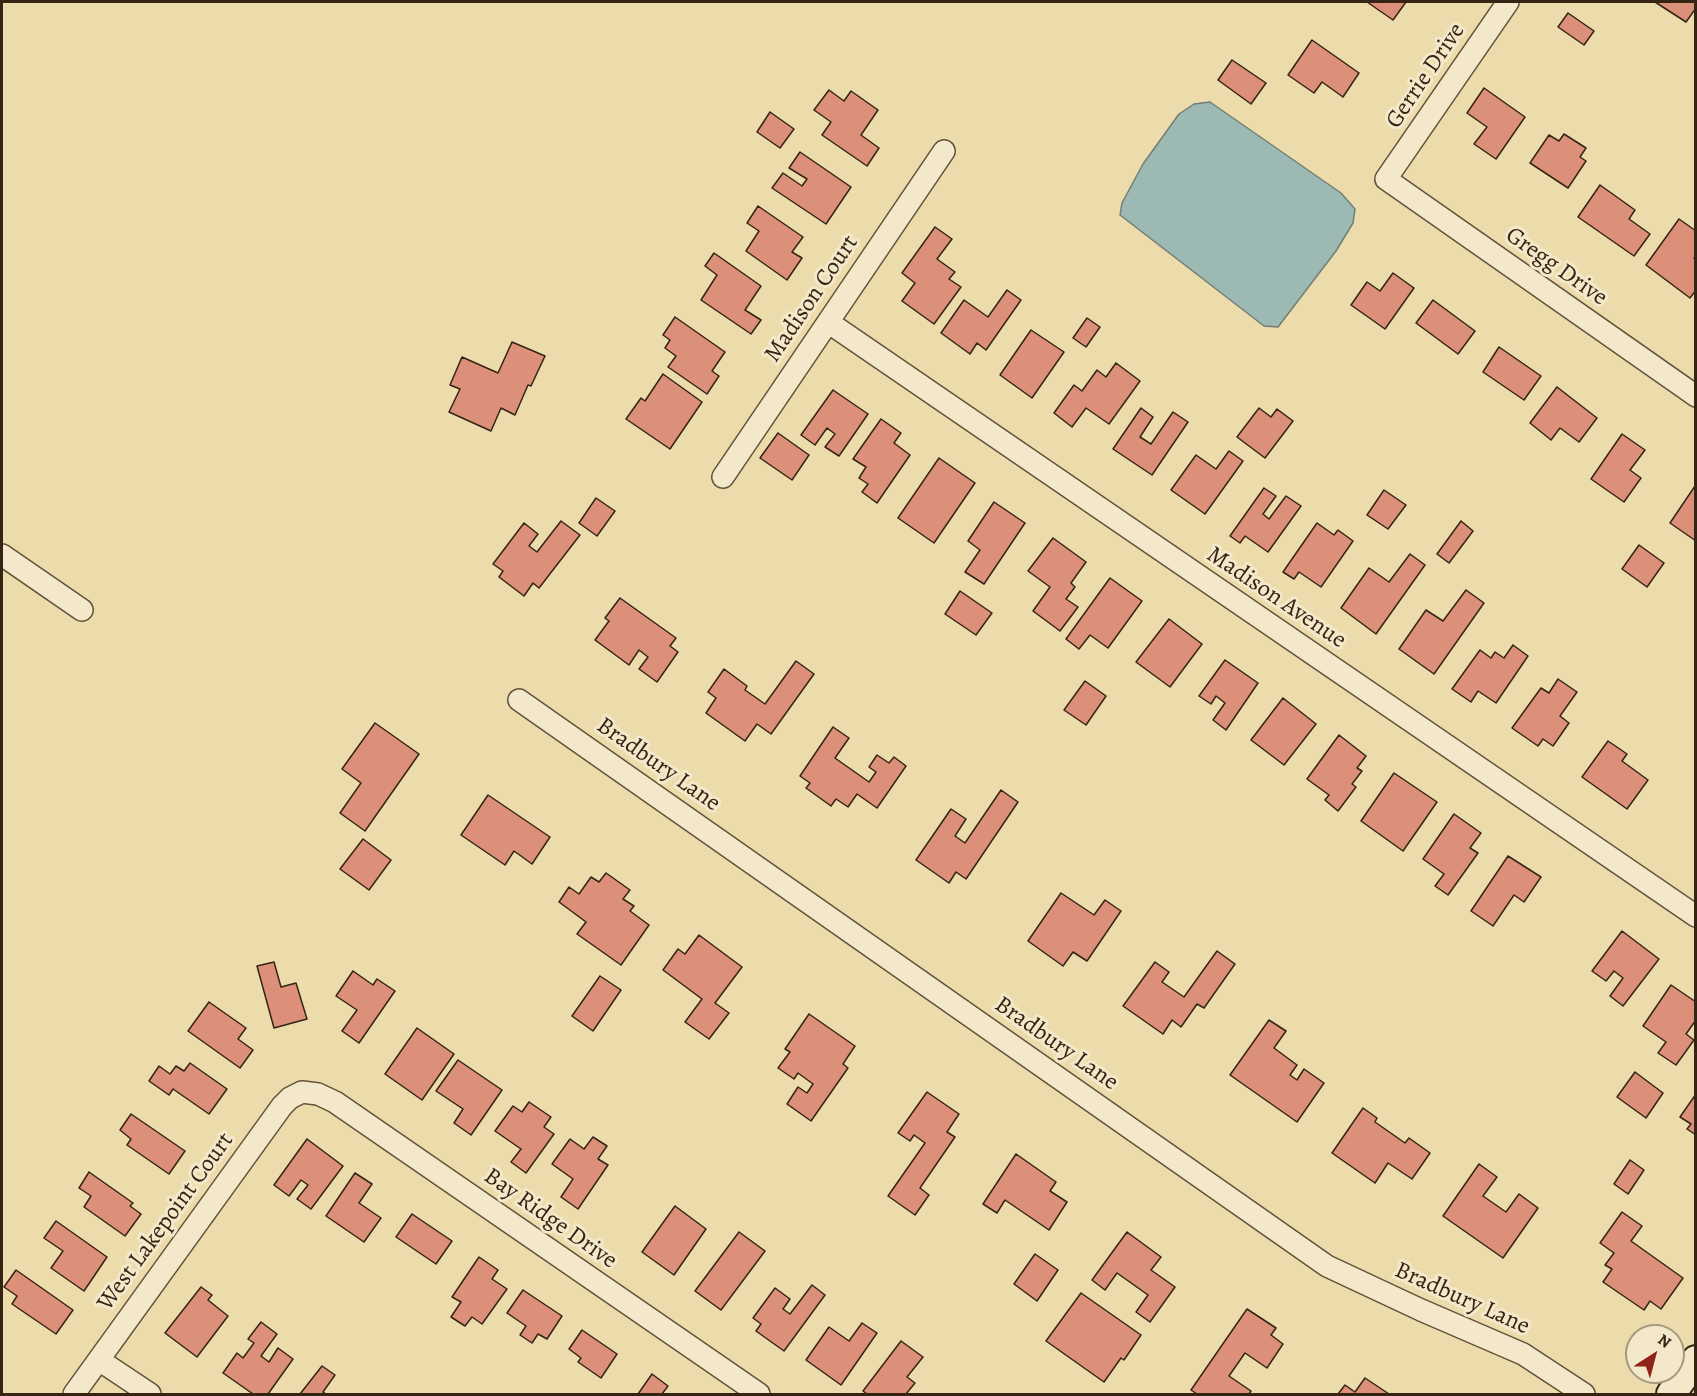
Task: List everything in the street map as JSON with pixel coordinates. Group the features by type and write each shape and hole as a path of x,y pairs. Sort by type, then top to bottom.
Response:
{"street":[{"name":"Gerrie Drive","path":"1386,179 1508,2"},
{"name":"Madison Court","path":"723,477 944,151"},
{"name":"Gregg Drive","path":"1386,179 1695,396"},
{"name":"Madison Avenue","path":"828,322 1695,916"},
{"path":"2,555 82,610"},
{"name":"Bradbury Lane","path":"519,700 1327,1266 1523,1354 1584,1395"},
{"name":"West Lakepoint Court","path":"74,1395 282,1106 290,1098 302,1092 310,1092"},
{"name":"Bay Ridge Drive","path":"310,1092 335,1102 759,1395"},
{"path":"99,1359 150,1395"},
{"path":"1671,1395 1695,1360"}],"water":[{"path":"1210,102 1341,193 1355,209 1353,223 1336,251 1278,327 1264,326 1120,215 1122,203 1143,164 1179,114 1194,104"}],"building":[{"path":"1367,2 1406,2 1393,20"},
{"path":"1655,2 1696,2 1696,8 1686,22"},
{"path":"1568,13 1594,31 1584,45 1558,27"},
{"path":"1312,40 1359,73 1343,97 1322,82 1314,93 1288,75"},
{"path":"1232,60 1266,83 1251,104 1218,80"},
{"path":"1484,88 1525,117 1496,159 1474,144 1487,127 1467,113"},
{"path":"829,90 844,101 851,91 878,110 861,135 879,148 867,166 822,135 831,122 814,110"},
{"path":"770,112 794,129 780,148 757,132"},
{"path":"1564,134 1586,148 1580,157 1586,161 1568,188 1530,163 1549,135 1559,141"},
{"path":"800,152 851,187 826,224 772,188 783,173 802,186 807,179 789,168"},
{"path":"1600,185 1635,210 1629,219 1650,234 1634,256 1578,217"},
{"path":"758,206 803,237 792,252 802,258 787,280 746,251 759,231 747,223"},
{"path":"1679,219 1696,231 1696,256 1694,258 1696,259 1696,290 1690,298 1646,265"},
{"path":"935,227 952,239 937,259 955,272 949,279 961,287 934,324 902,301 915,283 902,273"},
{"path":"714,253 761,286 745,310 761,320 751,334 701,300 717,275 705,266"},
{"path":"1393,273 1414,288 1385,329 1351,305 1367,282 1380,291"},
{"path":"1007,290 1021,300 986,350 977,343 970,354 941,333 964,300 988,317"},
{"path":"1433,300 1475,331 1458,354 1416,323"},
{"path":"675,317 725,352 712,371 719,376 707,394 668,367 676,356 665,348 670,340 663,335"},
{"path":"1087,318 1100,327 1086,347 1073,338"},
{"path":"1031,330 1064,352 1032,398 1000,375"},
{"path":"512,342 545,356 531,386 528,385 515,415 501,408 491,431 449,412 460,389 450,385 462,357 498,373"},
{"path":"1499,347 1541,376 1524,400 1483,372"},
{"path":"1116,363 1140,381 1109,424 1086,408 1072,427 1054,413 1074,385 1082,391 1097,370 1106,377"},
{"path":"663,374 702,402 670,449 626,419 641,398 645,401"},
{"path":"1557,387 1597,418 1579,442 1560,428 1551,440 1530,423"},
{"path":"833,390 868,414 839,456 825,447 835,434 827,428 815,445 801,435"},
{"path":"1141,408 1153,417 1140,437 1151,444 1173,412 1188,422 1152,475 1113,449"},
{"path":"1259,408 1271,417 1277,409 1293,421 1265,458 1237,437"},
{"path":"881,419 901,433 894,443 910,455 877,503 862,492 868,484 859,478 866,467 853,459"},
{"path":"778,433 809,455 792,480 760,458"},
{"path":"1622,434 1645,450 1630,470 1641,478 1624,502 1591,479"},
{"path":"1229,451 1243,461 1205,514 1171,490 1196,455 1216,469"},
{"path":"939,458 975,483 934,543 898,518"},
{"path":"1696,486 1696,541 1670,523"},
{"path":"1264,488 1276,496 1263,514 1269,519 1286,496 1301,506 1268,552 1245,536 1240,543 1230,536"},
{"path":"1384,490 1406,505 1388,529 1367,515"},
{"path":"596,498 615,511 597,536 579,523"},
{"path":"994,502 1025,523 984,584 965,572 980,550 968,541"},
{"path":"561,521 580,535 539,588 533,583 524,596 499,577 503,571 493,564 524,523 538,534 529,546 537,552"},
{"path":"1461,521 1473,531 1449,563 1437,554"},
{"path":"1317,523 1334,535 1338,530 1353,541 1321,587 1299,572 1294,579 1283,572"},
{"path":"1053,538 1086,562 1071,583 1075,587 1066,599 1078,607 1060,631 1033,611 1050,587 1028,571"},
{"path":"1639,545 1664,563 1647,587 1622,569"},
{"path":"1410,554 1425,565 1376,634 1341,608 1369,568 1389,582"},
{"path":"1110,578 1142,601 1108,648 1090,635 1079,649 1066,639"},
{"path":"1466,590 1484,603 1434,674 1399,649 1426,610 1443,621"},
{"path":"960,591 992,613 976,635 945,614"},
{"path":"620,598 676,638 670,646 678,652 657,682 639,669 648,657 639,650 629,665 595,640 609,621 605,618"},
{"path":"1169,619 1202,644 1170,687 1136,662"},
{"path":"1513,645 1528,656 1496,703 1478,691 1471,702 1452,689 1480,650 1491,658 1495,652 1504,658"},
{"path":"1225,660 1258,683 1226,730 1213,720 1225,703 1216,696 1211,704 1199,696"},
{"path":"796,661 814,674 771,734 757,724 745,741 706,713 716,698 708,692 724,669 747,686 745,690 765,704"},
{"path":"1558,679 1577,692 1560,716 1569,723 1553,746 1543,739 1538,746 1512,728 1541,688 1549,693"},
{"path":"1085,681 1106,696 1086,725 1064,710"},
{"path":"1283,698 1316,724 1284,765 1251,740"},
{"path":"375,723 419,754 365,831 340,813 361,783 342,769"},
{"path":"833,727 849,738 835,758 869,782 876,772 869,767 877,755 889,763 894,757 906,766 877,808 857,794 848,807 836,799 831,806 806,788 810,783 800,776"},
{"path":"1339,735 1366,756 1357,768 1362,771 1352,784 1356,787 1338,811 1325,800 1329,795 1307,779"},
{"path":"1608,741 1627,754 1622,761 1648,780 1627,809 1582,777"},
{"path":"1394,773 1437,802 1403,851 1361,821"},
{"path":"1001,790 1018,802 966,879 956,872 949,883 916,860 951,809 966,819 955,836 965,843"},
{"path":"488,795 550,837 532,864 514,851 505,865 461,835"},
{"path":"1454,814 1481,833 1470,848 1478,853 1448,895 1435,886 1444,874 1423,859"},
{"path":"363,839 391,860 369,890 340,869"},
{"path":"1508,856 1541,877 1524,902 1514,895 1493,926 1471,911"},
{"path":"606,873 630,890 623,899 634,906 630,911 649,925 621,965 577,934 586,922 559,902 569,887 579,894 591,877 599,882"},
{"path":"1061,893 1094,915 1105,900 1121,911 1087,961 1073,952 1063,966 1028,941"},
{"path":"1622,931 1659,959 1623,1006 1610,996 1623,978 1614,971 1606,981 1592,971"},
{"path":"699,935 742,967 715,1003 729,1013 709,1039 685,1022 702,999 663,970 678,949 685,954"},
{"path":"1217,951 1235,964 1204,1008 1197,1004 1181,1027 1172,1020 1163,1034 1123,1006 1155,962 1169,972 1162,982 1184,997"},
{"path":"274,962 281,987 296,983 307,1019 274,1028 257,966"},
{"path":"353,971 373,985 377,979 395,991 359,1043 342,1031 357,1010 336,996"},
{"path":"600,976 621,990 593,1031 572,1016"},
{"path":"1671,985 1696,1002 1696,1020 1686,1034 1694,1040 1676,1065 1658,1053 1666,1042 1643,1026"},
{"path":"209,1002 246,1028 238,1039 253,1050 240,1068 188,1031"},
{"path":"809,1014 855,1046 843,1064 848,1068 811,1121 787,1104 798,1087 807,1093 813,1084 798,1073 794,1079 778,1068 790,1052 785,1049"},
{"path":"1269,1020 1286,1031 1274,1048 1297,1065 1290,1075 1297,1080 1304,1069 1324,1083 1297,1122 1230,1075"},
{"path":"417,1028 454,1054 422,1100 385,1074"},
{"path":"458,1060 502,1090 471,1135 454,1123 463,1109 436,1091"},
{"path":"190,1063 227,1089 209,1114 173,1089 169,1095 149,1081 159,1066 170,1074 176,1066 184,1071"},
{"path":"1635,1072 1663,1093 1646,1118 1617,1097"},
{"path":"927,1092 959,1114 947,1132 955,1137 920,1188 929,1195 915,1215 888,1196 925,1143 914,1135 910,1141 898,1133"},
{"path":"1696,1094 1696,1135 1687,1129 1691,1124 1680,1117"},
{"path":"529,1102 551,1117 544,1127 554,1134 526,1173 511,1162 521,1149 495,1131 513,1106 522,1112"},
{"path":"1363,1108 1377,1118 1375,1122 1405,1143 1409,1138 1430,1153 1412,1179 1388,1163 1375,1183 1332,1153"},
{"path":"131,1114 185,1151 169,1174 127,1145 131,1139 120,1130"},
{"path":"593,1137 607,1146 598,1159 608,1165 578,1209 561,1197 573,1179 552,1164 570,1139 584,1149"},
{"path":"307,1139 343,1166 311,1209 297,1199 308,1185 301,1180 289,1196 274,1185"},
{"path":"1016,1154 1056,1182 1050,1191 1067,1202 1049,1230 1005,1200 997,1213 983,1204"},
{"path":"1630,1160 1644,1170 1628,1194 1614,1184"},
{"path":"1479,1164 1497,1177 1483,1196 1506,1212 1519,1194 1538,1208 1503,1258 1443,1216"},
{"path":"89,1172 133,1203 130,1206 141,1214 125,1236 84,1207 91,1196 79,1188"},
{"path":"355,1173 372,1184 359,1203 381,1218 364,1242 326,1216"},
{"path":"675,1206 706,1229 674,1275 642,1252"},
{"path":"1622,1212 1642,1226 1631,1241 1683,1278 1661,1309 1650,1301 1644,1310 1603,1282 1612,1269 1605,1265 1614,1253 1600,1243"},
{"path":"412,1214 452,1241 436,1264 396,1237"},
{"path":"56,1221 107,1257 84,1291 51,1268 63,1251 44,1238"},
{"path":"739,1232 765,1251 721,1310 695,1291"},
{"path":"1127,1232 1161,1257 1151,1270 1175,1287 1150,1322 1136,1312 1148,1295 1117,1273 1105,1290 1092,1280"},
{"path":"1035,1254 1058,1270 1037,1301 1014,1284"},
{"path":"479,1257 498,1270 492,1279 507,1289 482,1324 472,1317 465,1326 451,1317 461,1302 452,1297"},
{"path":"16,1270 73,1310 56,1334 12,1304 17,1296 4,1287"},
{"path":"812,1285 825,1295 784,1351 756,1331 761,1324 753,1318 775,1288 790,1299 783,1309 790,1314"},
{"path":"201,1287 212,1295 208,1300 228,1316 197,1357 165,1333"},
{"path":"523,1290 562,1316 547,1339 538,1334 532,1343 520,1335 526,1326 507,1313"},
{"path":"1081,1293 1141,1335 1124,1360 1121,1358 1104,1382 1046,1341"},
{"path":"1247,1309 1276,1328 1271,1335 1283,1344 1267,1368 1245,1353 1229,1376 1251,1391 1249,1394 1197,1394 1191,1390"},
{"path":"261,1322 277,1334 261,1356 269,1362 278,1348 293,1359 268,1394 253,1394 223,1373 237,1353 243,1358 254,1343 248,1339"},
{"path":"862,1323 877,1333 841,1385 806,1360 829,1327 849,1341"},
{"path":"582,1330 617,1354 601,1378 578,1362 581,1358 569,1349"},
{"path":"901,1341 923,1357 907,1377 915,1383 906,1394 867,1394 863,1391"},
{"path":"322,1366 335,1375 323,1392 326,1394 300,1394"},
{"path":"652,1374 668,1386 662,1394 638,1394"},
{"path":"1365,1378 1389,1394 1338,1394 1345,1385 1355,1392"}]}
